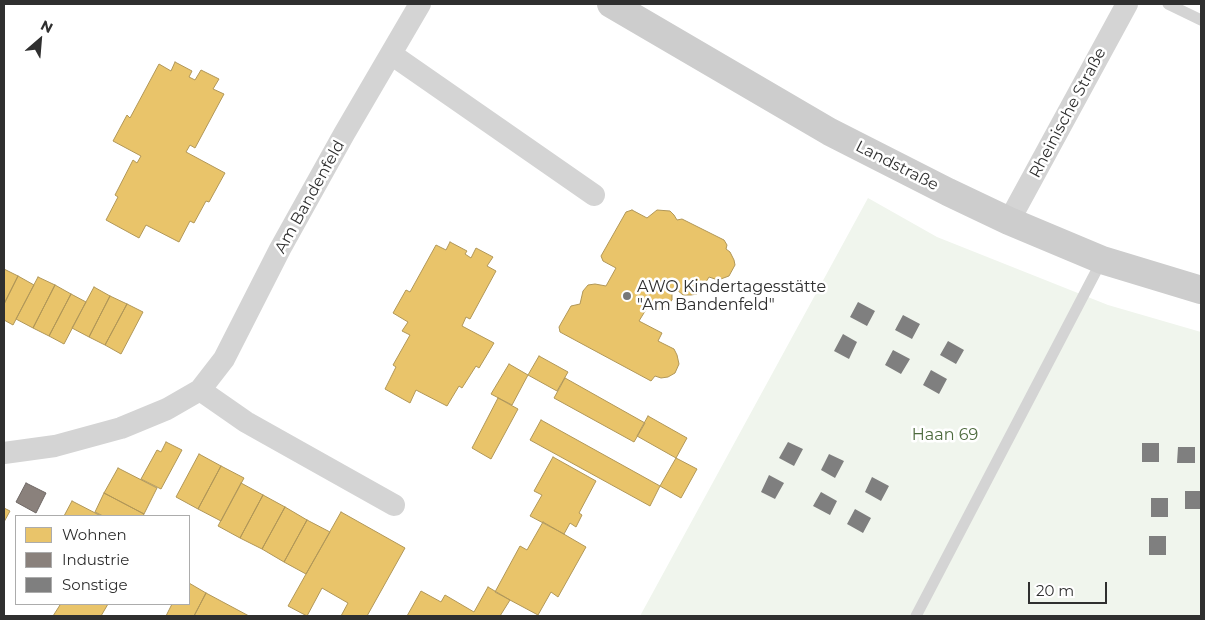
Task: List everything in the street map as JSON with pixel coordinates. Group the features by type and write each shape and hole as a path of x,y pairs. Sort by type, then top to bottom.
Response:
{"main road":[{"name":"Landstraße","path":"611,4 830,132 1009,221 1102,260 1201,290"}],"street":[{"name":"Am Bandenfeld","path":"4,453 55,446 121,428 167,409 200,390 224,359 280,249 420,4"},
{"name":"Rheinische Straße","path":"1009,221 1127,4"},
{"path":"391,54 594,194"},
{"path":"200,390 246,422 394,505"}],"lane":[{"path":"1168,4 1201,20"},
{"path":"916,616 1102,260"}],"green space":[{"name":"Haan 69","path":"868,198 937,237 1108,305 1201,332 1201,616 640,616"}],"building: Wohnen":[{"path":"175,62 192,71 189,77 195,80 201,70 219,79 213,89 224,94 195,148 190,145 186,152 225,173 209,202 206,201 194,223 190,221 179,242 146,225 139,238 106,220 118,197 115,195 133,160 137,163 141,156 113,141 127,115 130,118 159,64 171,71"},
{"name":"AWO Kindertagesstätte \"Am Bandenfeld\"","path":"632,210 647,218 657,210 670,211 677,220 682,219 724,240 727,245 726,249 730,252 735,265 729,276 718,280 709,277 697,294 683,295 676,289 672,289 672,300 666,307 662,310 647,308 639,321 662,333 658,341 674,349 679,364 675,373 668,377 661,378 655,376 651,381 560,332 559,327 571,306 580,304 583,291 588,285 606,286 616,268 603,261 601,256 626,212"},
{"path":"450,242 467,251 465,254 471,258 476,248 493,257 487,266 496,271 470,319 466,317 462,326 494,343 479,368 476,366 462,388 459,386 447,406 416,390 410,403 385,389 396,367 393,365 410,335 402,331 408,322 393,313 406,290 410,292 436,245 446,250"},
{"path":"4,269 18,276 4,304"},
{"path":"18,276 34,285 13,325 4,320 4,304"},
{"path":"38,277 55,285 33,328 16,319"},
{"path":"55,285 71,294 49,336 33,328"},
{"path":"94,287 110,296 89,337 72,328"},
{"path":"71,294 86,302 64,344 49,336"},
{"path":"110,296 127,304 105,345 89,337"},
{"path":"127,304 143,312 121,354 105,345"},
{"path":"539,356 568,372 557,391 528,375"},
{"path":"509,364 528,375 512,405 491,394"},
{"path":"565,378 645,423 634,442 554,398"},
{"path":"498,398 518,409 491,459 472,448"},
{"path":"648,416 687,438 676,458 637,436"},
{"path":"541,420 660,486 650,506 530,440"},
{"path":"166,442 182,450 161,489 141,479 157,450 161,452"},
{"path":"199,454 221,466 198,509 176,497"},
{"path":"553,457 596,481 579,513 582,515 576,527 570,523 564,534 530,516 542,495 534,491"},
{"path":"676,458 697,469 681,498 660,486"},
{"path":"221,466 244,478 221,521 198,509"},
{"path":"118,468 157,488 144,514 104,493"},
{"path":"241,483 263,495 240,538 218,526"},
{"path":"104,493 144,514 101,515 95,512"},
{"path":"263,495 285,507 262,549 240,538"},
{"path":"72,501 99,515 65,515"},
{"path":"285,507 307,520 284,562 262,549"},
{"path":"4,508 10,511 4,522"},
{"path":"341,512 405,548 367,616 341,616 348,603 322,588 307,616 288,606"},
{"path":"307,520 330,532 306,574 284,562"},
{"path":"543,522 586,547 558,597 551,592 538,615 495,592 520,546 527,550"},
{"path":"190,584 206,593 194,616 166,616 172,605 190,605"},
{"path":"488,587 510,600 500,616 407,616 421,591 441,602 445,595 474,612"},
{"path":"206,593 249,616 194,616"},
{"path":"60,605 107,605 101,616 53,616"}],"building: Industrie":[{"path":"26,483 46,493 36,513 16,502"}],"building: Sonstige":[{"path":"858,302 875,311 867,326 850,317"},
{"path":"903,315 920,324 912,339 895,330"},
{"path":"843,334 857,342 849,359 834,351"},
{"path":"948,341 964,350 956,364 940,355"},
{"path":"893,350 910,359 901,374 885,365"},
{"path":"931,370 947,379 939,394 923,385"},
{"path":"788,442 803,449 794,466 779,458"},
{"path":"1142,443 1159,443 1159,462 1142,462"},
{"path":"1178,447 1195,447 1195,463 1177,463"},
{"path":"829,454 844,461 835,478 821,470"},
{"path":"769,475 784,483 775,499 761,492"},
{"path":"872,477 889,486 881,501 865,492"},
{"path":"1185,491 1201,491 1201,509 1185,509"},
{"path":"821,492 837,501 830,515 813,506"},
{"path":"1151,498 1168,498 1168,517 1151,517"},
{"path":"855,509 871,518 863,533 847,524"},
{"path":"1149,536 1166,536 1166,555 1149,555"}],"place":[{"name":"AWO Kindertagesstätte \"Am Bandenfeld\"","path":"627,296"}]}
